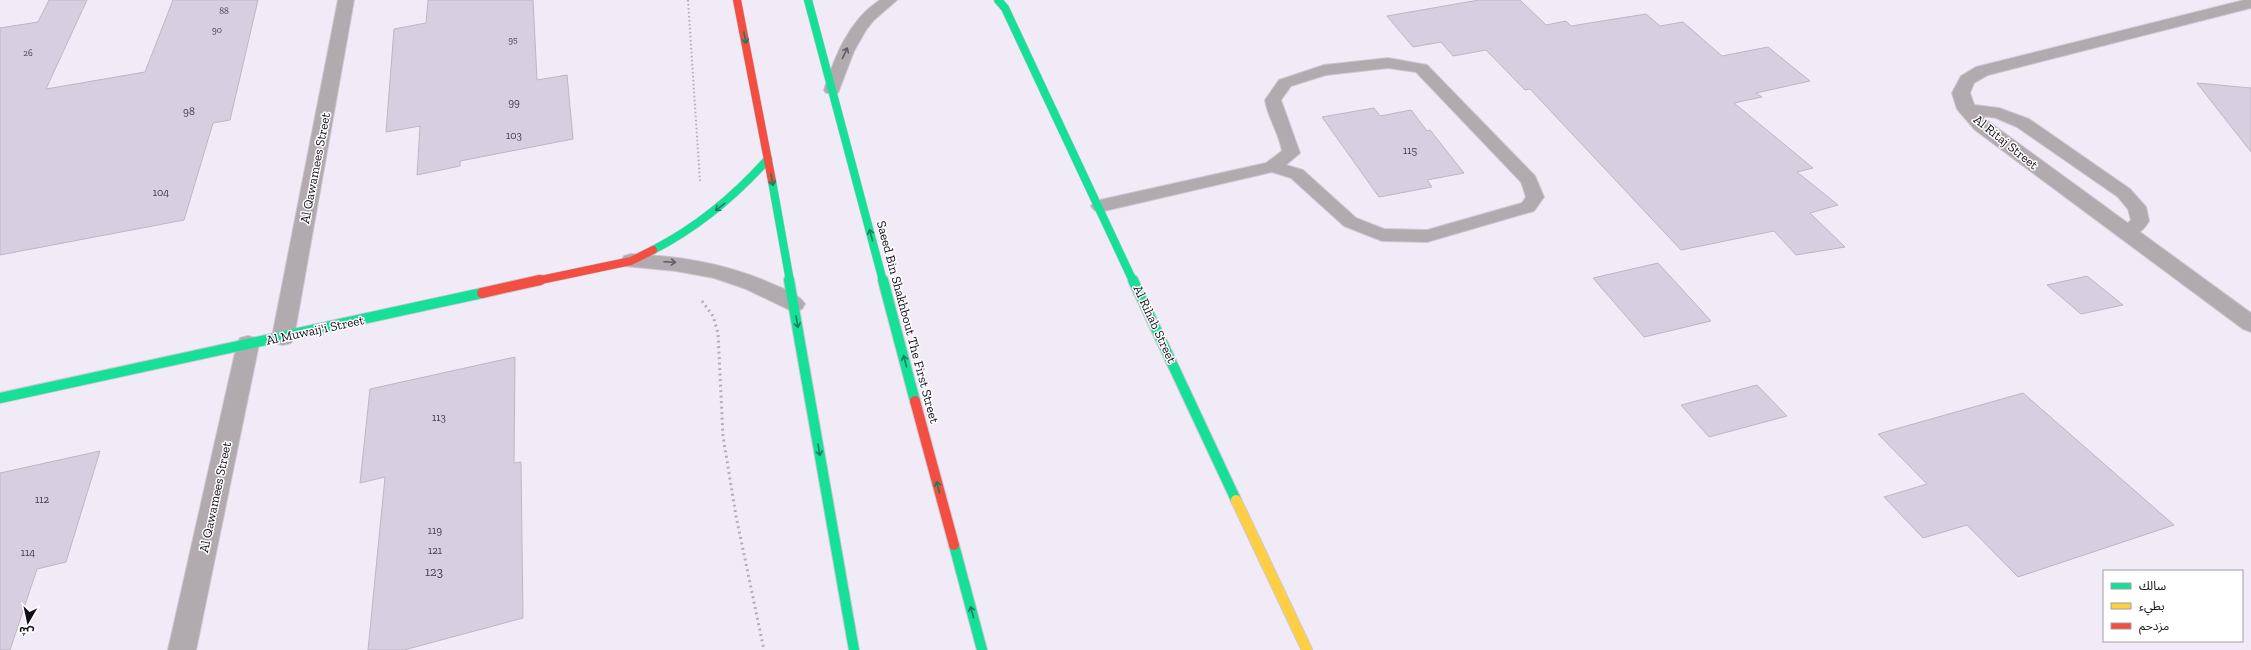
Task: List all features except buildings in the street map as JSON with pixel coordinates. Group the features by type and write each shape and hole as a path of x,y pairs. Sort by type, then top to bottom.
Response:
{"main road":[{"path":"737,0 794,304 854,650"},
{"name":"Saeed Bin Shakhbout The First Street","path":"808,0 982,650"},
{"name":"Al Rihab Street","path":"998,0 1005,8 1100,206 1307,650"},
{"name":"Al Muwaij'i Street","path":"0,398 631,261 673,240 703,221 750,180 768,160"}],"street":[{"name":"Al Qawamees Street","path":"283,337 346,0"},
{"name":"Al Ritaj Street","path":"2251,3 1982,71 1967,80 1961,93 1966,109 1982,126 2251,324"},
{"name":"Al Muwaij'i Street","path":"631,261 675,262 709,268 740,277 768,289 794,304"},
{"name":"Al Qawamees Street","path":"182,650 248,344"}],"lane":[{"path":"832,90 840,65 852,40 869,16 890,0"},
{"path":"1100,206 1272,167 1290,153 1289,141 1274,114 1272,100 1285,83 1324,70 1388,63 1421,68 1529,180 1535,197 1528,207 1427,236 1382,235 1350,222 1297,174 1272,167"},
{"path":"1966,109 1999,113 2023,122 2124,193 2137,207 2140,220 2127,233"}],"path":[{"path":"688,0 701,175 699,186"},
{"path":"698,298 713,316 718,333 723,436 736,516 764,650"}],"traffic: fast":[{"path":"808,0 915,401"},
{"path":"998,0 1005,8 1236,500"},
{"path":"653,250 686,232 715,211 743,186 768,159"},
{"path":"772,181 854,650"},
{"path":"0,398 482,293"},
{"path":"954,545 982,650"}],"traffic: slow":[{"path":"1236,500 1307,650"}],"traffic: jam":[{"path":"737,0 772,181"},
{"path":"482,293 631,261 653,250"},
{"path":"915,401 954,545"}]}
